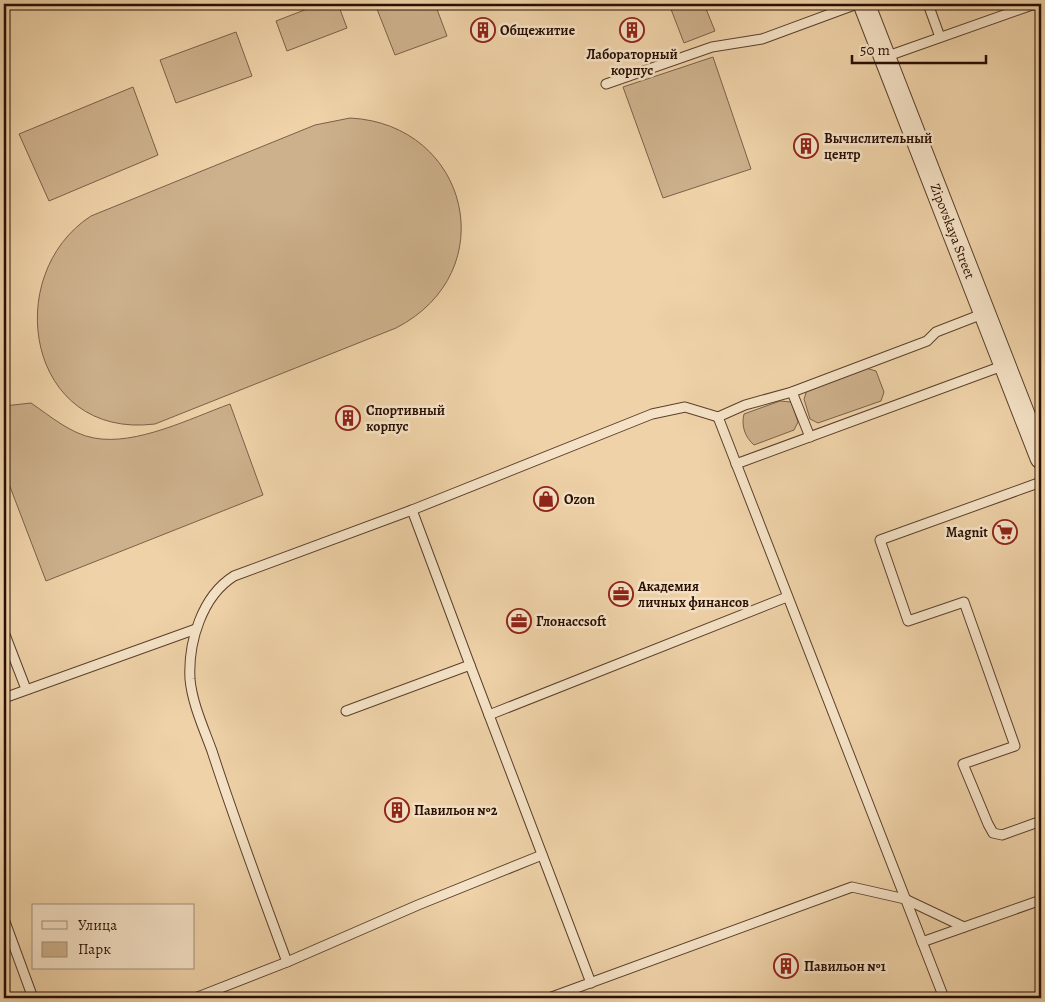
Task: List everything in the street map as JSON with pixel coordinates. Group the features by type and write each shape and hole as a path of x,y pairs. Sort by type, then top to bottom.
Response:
{"street":[{"name":"Zipovskaya Street","path":"864,4 1005,365 1031,421 1041,458"}],"lane":[{"path":"606,84 712,47 762,39 856,4"},
{"path":"928,4 940,37"},
{"path":"885,57 1035,4"},
{"path":"287,962 216,764 191,687 192,647 196,629 212,595 223,583 234,576 412,510 652,414 685,407 718,417 745,406 792,392 927,341 936,332 985,313"},
{"path":"736,464 1005,365"},
{"path":"792,392 810,437"},
{"path":"718,417 944,998"},
{"path":"1041,482 880,540 908,622 964,602 1015,746 963,764 993,833 1002,835 1041,821"},
{"path":"412,510 488,715 591,982"},
{"path":"488,715 787,597"},
{"path":"4,698 196,629"},
{"path":"4,632 26,689"},
{"path":"346,711 470,665"},
{"path":"195,998 287,962 542,856"},
{"path":"549,998 852,887 905,899 964,927"},
{"path":"922,942 1041,900"},
{"path":"4,919 34,998"}],"green space":[{"path":"320,4 338,4 347,28 287,51 276,21"},
{"path":"375,4 435,4 447,36 395,55"},
{"path":"669,4 704,4 715,31 684,43"},
{"path":"236,32 252,76 176,103 160,60"},
{"path":"713,57 751,169 663,198 623,87"},
{"path":"133,87 158,155 49,201 19,134"},
{"path":"350,118 391,126 423,145 446,172 458,204 461,239 452,272 430,303 396,328 155,424 112,422 78,407 55,381 41,348 38,312 45,276 62,243 91,216 315,125"},
{"path":"866,368 876,371 884,392 881,401 818,423 810,419 804,399 807,390"},
{"path":"780,401 791,402 798,422 794,430 754,445 744,431 744,414"},
{"path":"31,403 77,433 94,438 110,439 127,438 163,429 230,404 263,495 46,581 4,471 4,406"}],"place":[{"name":"Общежитие","path":"483,30"},
{"name":"Лабораторный корпус","path":"632,30"},
{"name":"Вычислительный центр","path":"806,146"},
{"name":"Спортивный корпус","path":"348,418"},
{"name":"Ozon","path":"546,499"},
{"name":"Magnit","path":"1005,532"},
{"name":"Академия личных финансов","path":"621,594"},
{"name":"Глонассsoft","path":"519,621"},
{"name":"Павильон №2","path":"397,810"},
{"name":"Павильон №1","path":"786,966"}]}
